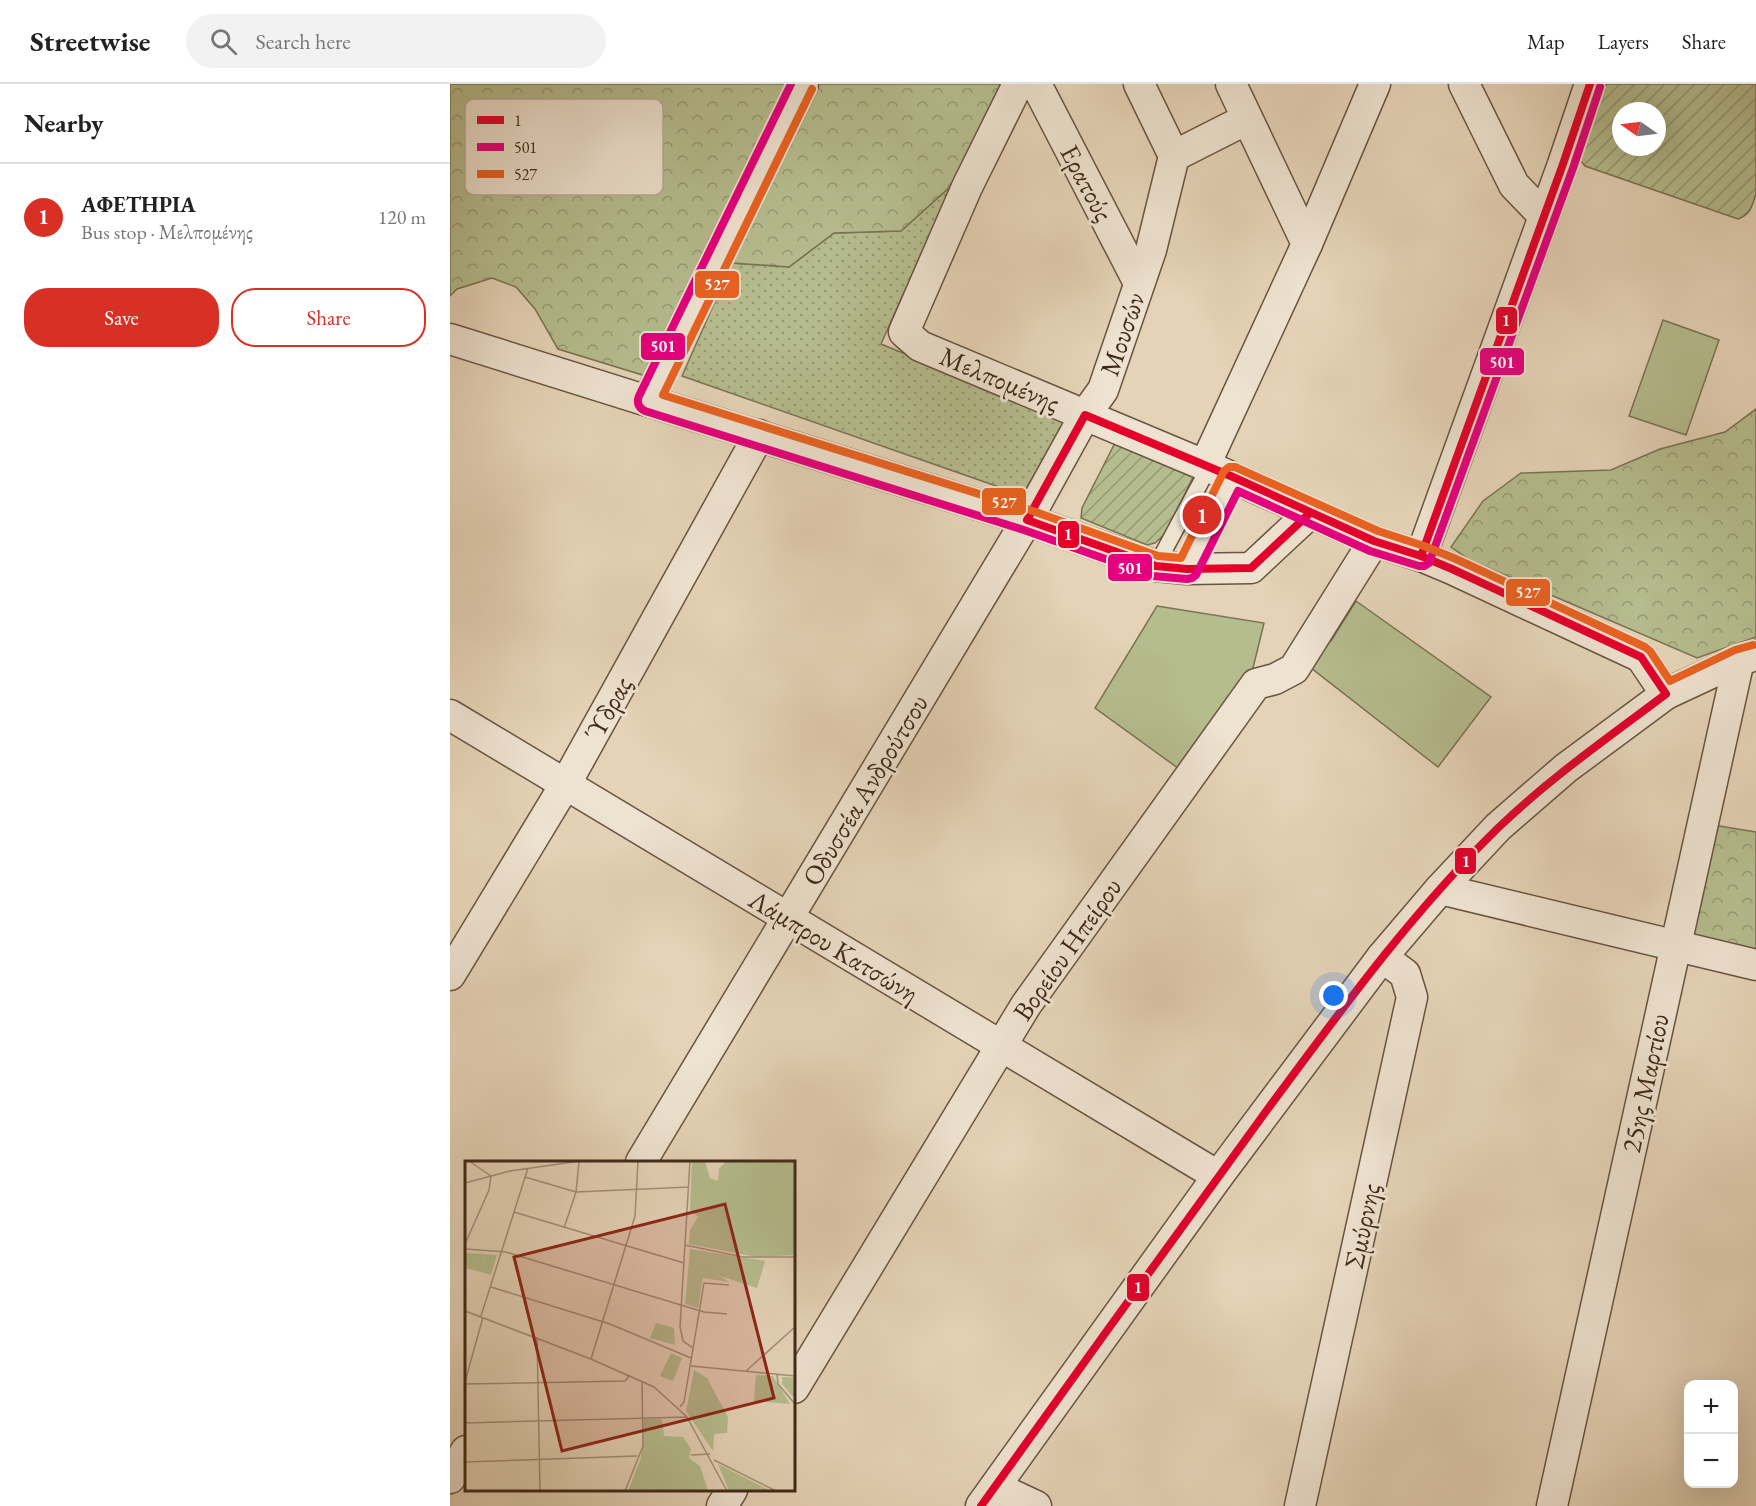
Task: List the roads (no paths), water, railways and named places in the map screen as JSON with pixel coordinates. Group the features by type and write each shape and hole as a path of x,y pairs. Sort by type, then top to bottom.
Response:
{"street":[{"path":"648,401 803,84"},
{"name":"Μελπομένης","path":"1018,84 967,187 904,332 920,346 1216,470 1374,541 1452,569 1641,657 1666,694"},
{"name":"Ερατούς","path":"1036,84 1139,283"},
{"path":"1139,84 1174,156 1247,119"},
{"path":"1231,84 1307,244"},
{"path":"1216,470 1248,375 1375,84"},
{"path":"1464,84 1514,185 1544,216"},
{"path":"1421,556 1590,84"},
{"name":"Μουσών","path":"1084,415 1103,390 1151,249 1174,156"},
{"path":"450,339 1027,520 1156,566 1187,569 1251,568 1310,513"},
{"name":"Οδυσσέα Ανδρούτσου","path":"642,1161 1027,520 1084,415"},
{"name":"Ύδρας","path":"450,975 565,785 759,435"},
{"name":"Βορείου Ηπείρου","path":"795,1386 1026,1005 1256,684 1275,679 1294,669 1374,541"},
{"path":"1036,1506 988,1496 1218,1176 1382,957 1440,889 1498,827 1558,775 1666,694 1747,657"},
{"name":"25ης Μαρτίου","path":"1552,1506 1675,946 1747,657"},
{"name":"Λάμπρου Κατσώνη","path":"450,715 1218,1176"},
{"path":"1440,889 1756,965"},
{"name":"Σμύρνης","path":"1300,1506 1412,997 1405,974 1382,957"},
{"path":"450,1478 465,1453"},
{"path":"722,1506 731,1491"}],"lane":[{"path":"1156,566 1216,470"},
{"path":"1187,569 1216,470"}],"place":[{"name":"ΑΦΕΤΗΡΙΑ","path":"1202,515"}]}
